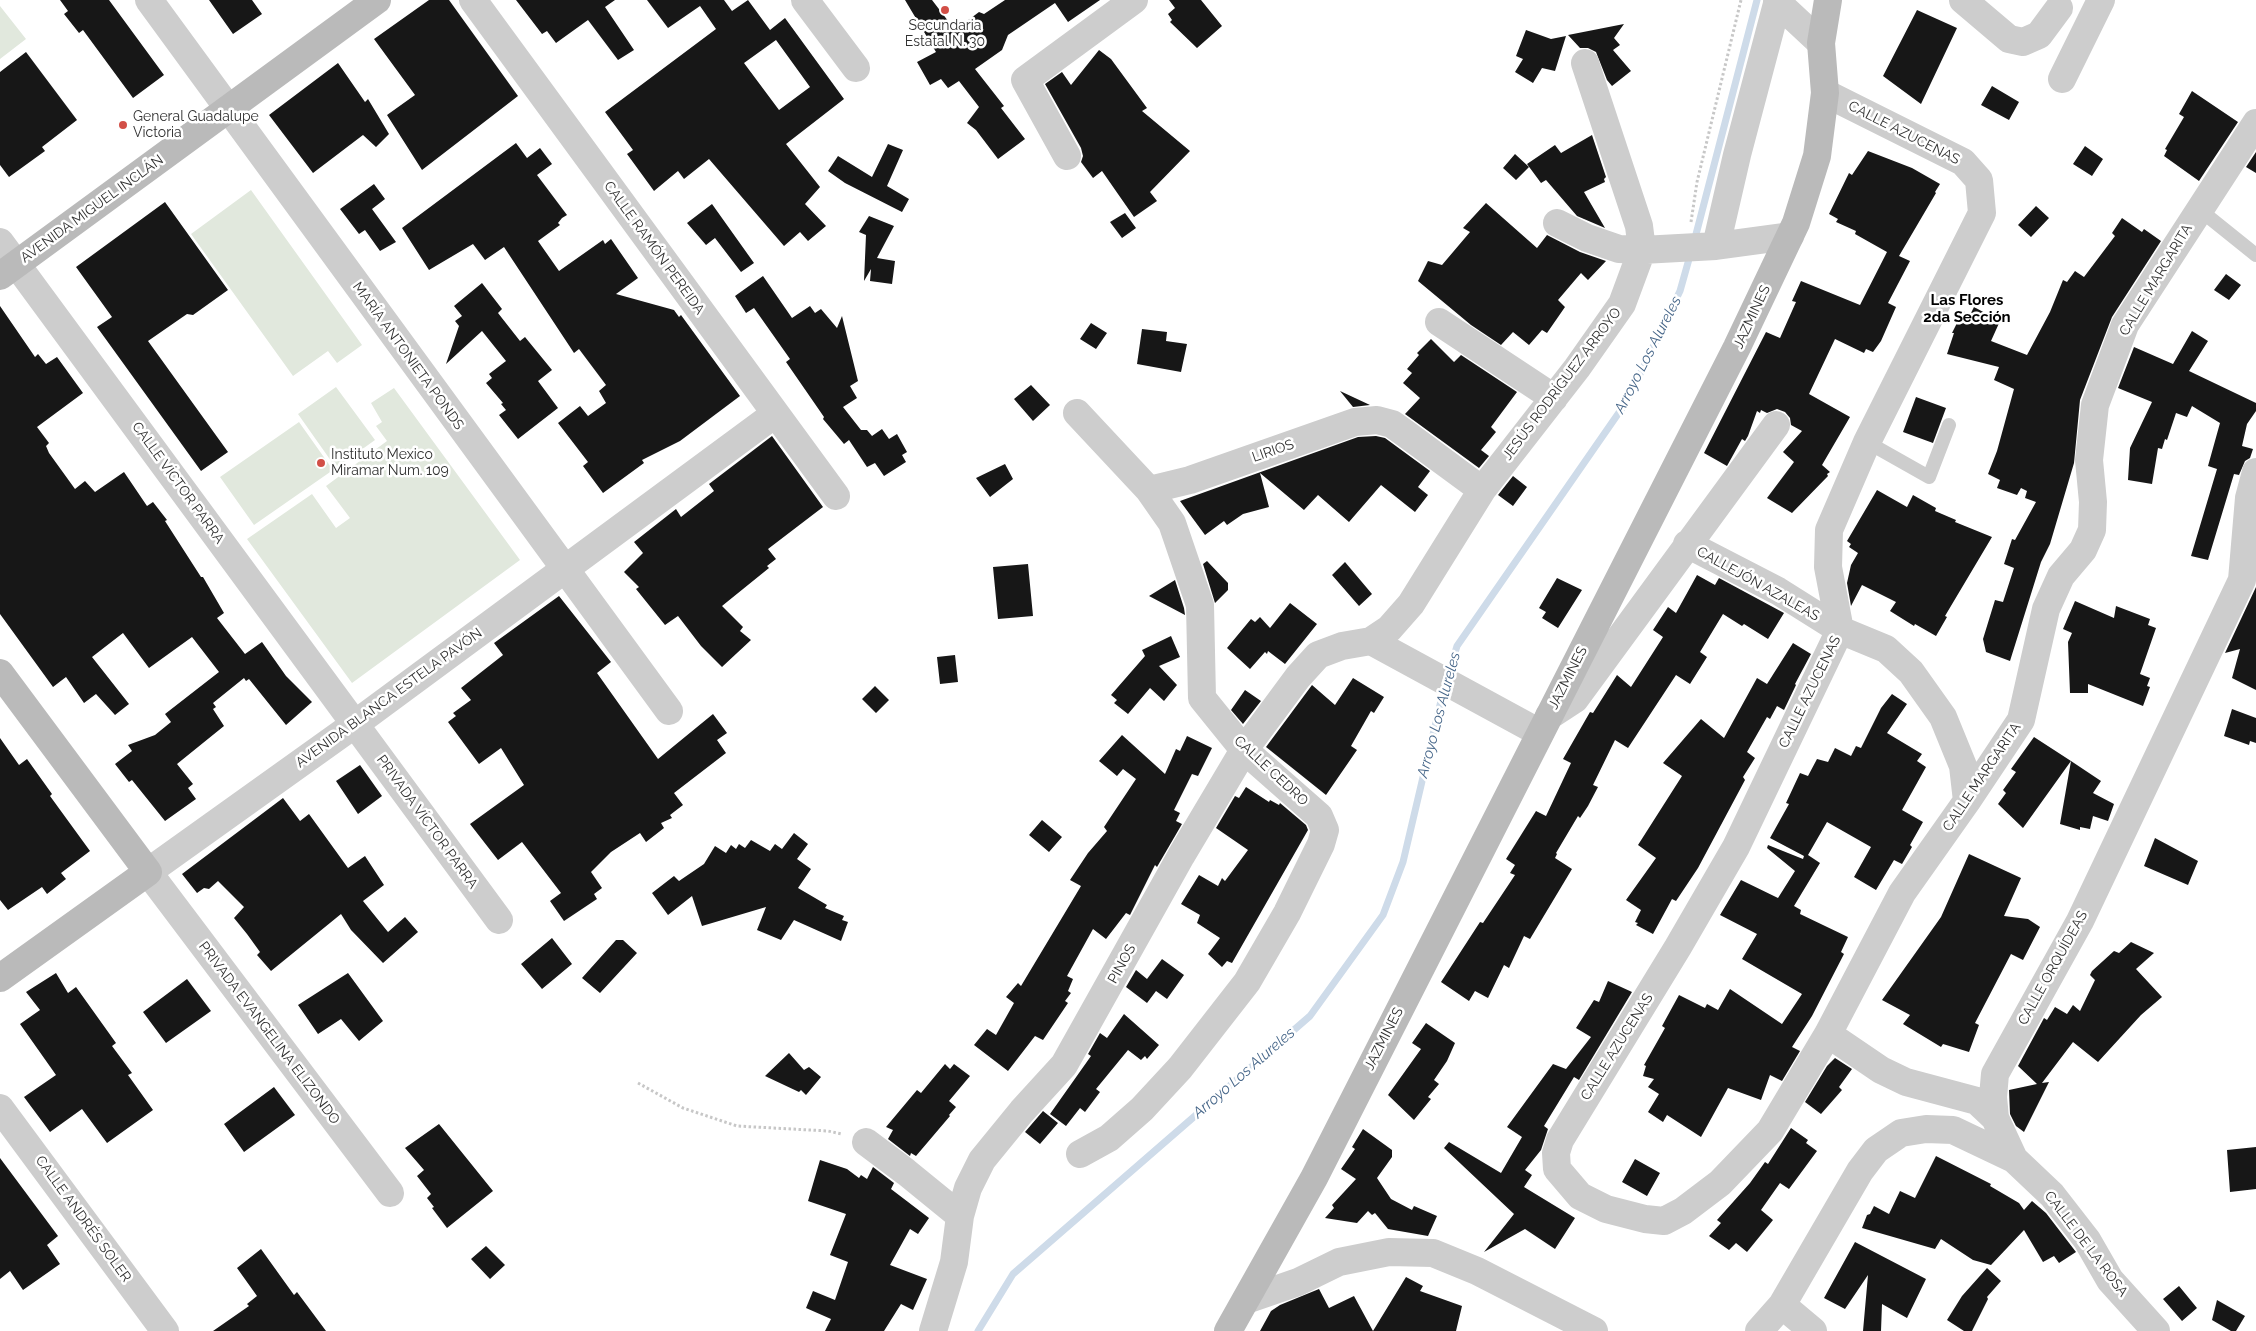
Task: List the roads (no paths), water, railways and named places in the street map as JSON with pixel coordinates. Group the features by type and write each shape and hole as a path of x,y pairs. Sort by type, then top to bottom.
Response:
{"main road":[{"name":"AVENIDA MIGUEL INCLÁN","path":"8,270 377,0"},
{"name":"JAZMINES","path":"1228,1331 1314,1178 1738,347 1796,223 1817,156 1824,93 1821,43 1828,0"},
{"path":"0,673 148,872"},
{"name":"AVENIDA BLANCA ESTELA PAVÓN","path":"0,978 148,872"}],"street":[{"name":"MARÍA ANTONIETA PONDS","path":"149,0 564,571 669,711"},
{"name":"CALLE RAMÓN PEREIDA","path":"473,0 836,496"},
{"path":"805,0 856,68"},
{"path":"1067,156 1025,80 1134,0"},
{"path":"1963,0 2009,39 2023,42 2039,35 2059,8"},
{"path":"2062,79 2101,0"},
{"path":"1700,247 1737,155 1778,1 1821,43"},
{"name":"JESÚS RODRÍGUEZ ARROYO","path":"1371,641 1389,629 1411,604 1482,490 1554,398 1622,304 1642,250 1639,226 1585,63"},
{"name":"CALLE AZUCENAS","path":"1563,1178 1557,1168 1556,1153 1560,1140 1678,947 1736,847 1840,630 1828,567 1829,530 1867,442 1982,213 1979,180 1963,162 1824,93"},
{"name":"CALLE MARGARITA","path":"1563,1178 1580,1196 1606,1209 1645,1219 1664,1221 1683,1211 1720,1184 1770,1131 1828,1034 1902,893 2021,720 2046,609 2061,576 2083,550 2092,530 2093,502 2089,460 2094,406 2125,326 2256,123"},
{"path":"1557,223 1587,238 1611,246 1642,250 1700,247 1790,236"},
{"name":"CALLE VÍCTOR PARRA","path":"0,242 8,270 355,724"},
{"path":"1439,322 1554,398"},
{"path":"1077,413 1149,490"},
{"name":"AVENIDA BLANCA ESTELA PAVÓN","path":"148,872 355,724 775,414"},
{"name":"LIRIOS","path":"1149,490 1190,480 1354,422 1378,420 1392,424 1482,490"},
{"path":"1371,641 1460,690 1544,724 1576,700 1687,544 1776,425"},
{"name":"CALLE ORQUÍDEAS","path":"2014,1159 1995,1118 1993,1097 1995,1074 2080,921 2242,580 2249,498 2256,472"},
{"name":"CALLE CEDRO","path":"1080,1154 1109,1138 1142,1109 1180,1068 1247,982 1287,913 1321,844 1325,830 1319,816 1244,750 1202,698 1200,605 1172,522 1149,490"},
{"name":"CALLEJÓN AZALEAS","path":"1687,544 1778,591 1840,630 1886,649 1911,672 1943,717 1963,766 1967,801"},
{"name":"PINOS","path":"933,1331 954,1262 960,1216 968,1188 982,1160 1022,1111 1064,1065 1180,856 1244,750 1298,678 1318,655 1342,646 1371,641"},
{"name":"PRIVADA VÍCTOR PARRA","path":"355,724 500,920"},
{"name":"PRIVADA EVANGELINA ELIZONDO","path":"148,872 390,1194"},
{"path":"1828,1034 1881,1070 1906,1082 1977,1102 1995,1118"},
{"name":"CALLE ANDRÉS SOLER","path":"0,1108 165,1331"},
{"path":"1758,1331 1782,1305 1860,1171 1876,1150 1901,1133 1926,1129 1953,1130 2014,1159"},
{"path":"866,1142 960,1216"},
{"name":"CALLE DE LA ROSA","path":"2014,1159 2052,1195 2087,1240 2110,1280 2156,1331"},
{"path":"1246,1300 1298,1282 1339,1262 1389,1252 1433,1253 1478,1272 1594,1331"},
{"path":"1782,1305 1813,1331"}],"lane":[{"path":"2200,210 2256,255"},
{"path":"1867,442 1928,477 1949,425"}],"waterway":[{"name":"Arroyo Los Alureles","path":"1694,242 1757,0"},
{"name":"Arroyo Los Alureles","path":"1448,676 1457,646 1627,401 1680,291 1691,252"},
{"name":"Arroyo Los Alureles","path":"978,1331 1013,1274 1310,1016 1383,915 1403,862 1444,688"}],"place":[{"name":"Secundaria Estatal N. 30","path":"945,10"},
{"name":"General Guadalupe Victoria","path":"123,125"},
{"name":"Instituto Mexico Miramar Num. 109","path":"321,463"}],"district":[{"name":"Las Flores 2da Sección","path":"1967,308"}]}
